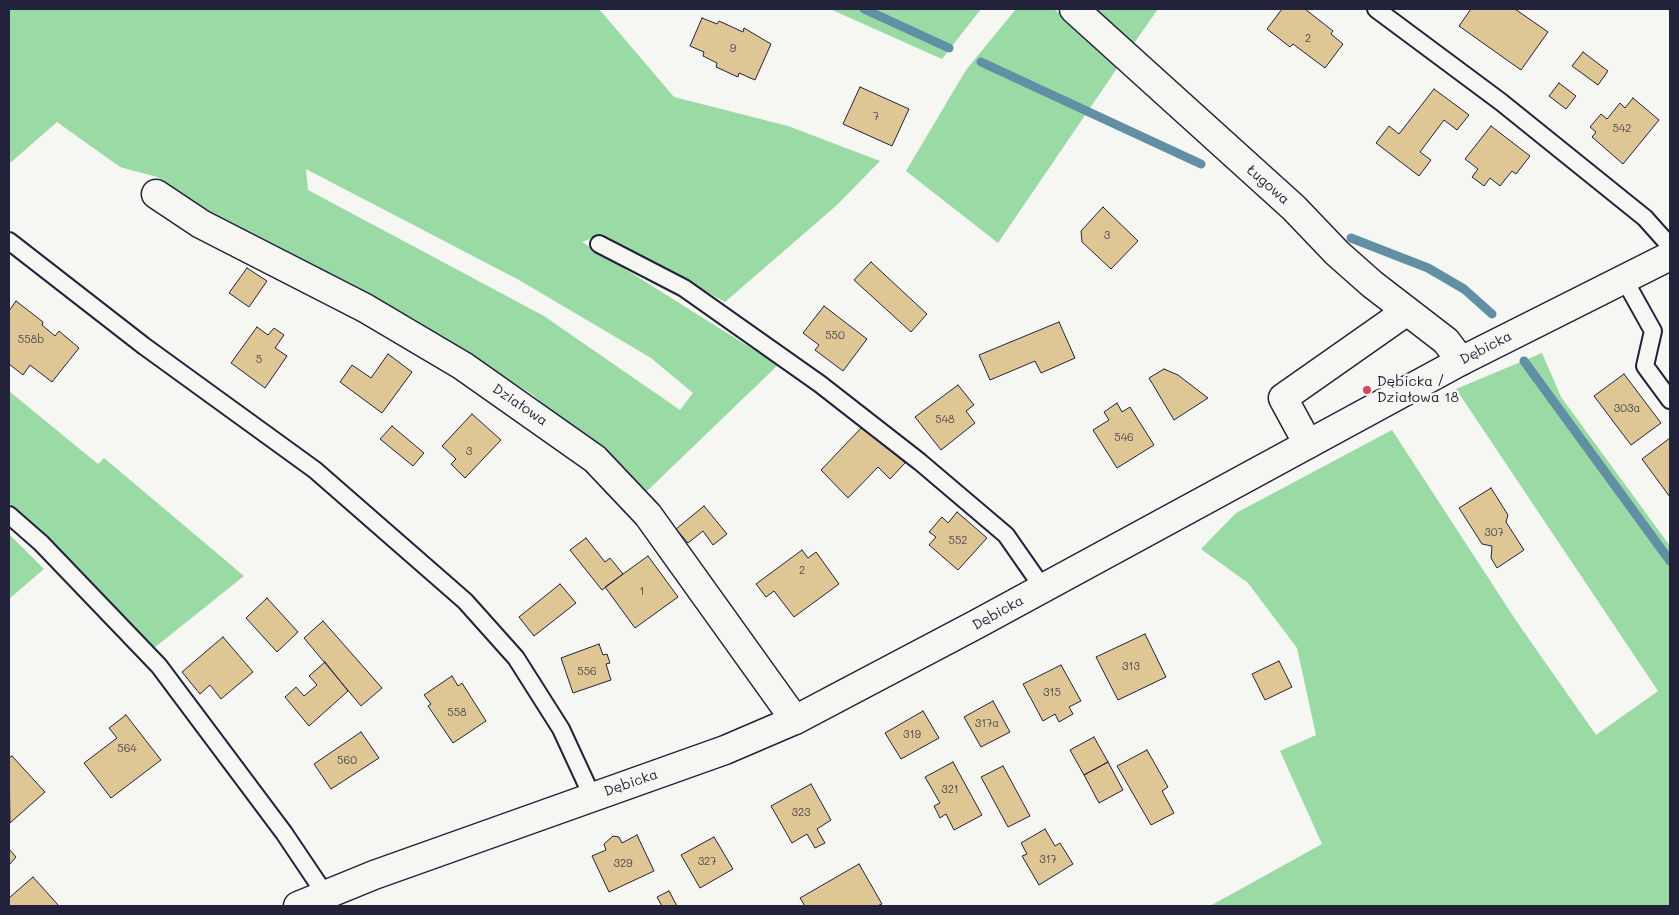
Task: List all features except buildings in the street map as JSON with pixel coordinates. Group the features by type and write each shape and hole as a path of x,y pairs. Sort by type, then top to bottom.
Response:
{"street":[{"name":"Ługowa","path":"1074,9 1294,208 1337,253 1446,341 1460,361"},
{"name":"Działowa","path":"156,194 200,224 365,308 462,366 595,459 648,515 795,720"},
{"name":"Dębicka","path":"298,906 592,796 725,750 795,720 1043,588 1460,361 1670,256"},
{"path":"1308,444 1283,398 1407,311"}],"lane":[{"path":"1376,9 1501,102 1645,218 1670,246"},
{"path":"9,241 144,346 315,470 465,601 516,658 561,729 592,796"},
{"path":"599,244 684,288 820,384 920,462 1006,535 1043,588"},
{"path":"1624,279 1653,331 1645,366 1670,400"},
{"path":"9,515 41,543 159,666 284,833 326,894"}],"green space":[{"path":"9,9 599,9 674,97 788,126 880,161 837,205 725,302 602,234 582,242 778,365 646,492 533,395 414,319 279,250 260,237 202,214 157,177 120,167 57,122 9,164","holes":["306,169 519,280 651,358 693,393 680,410 544,316 308,190"]},
{"path":"830,9 981,9 942,59"},
{"path":"1016,9 1054,9 1120,64 998,243 906,171 966,70"},
{"path":"1091,9 1158,9 1132,46"},
{"path":"1542,353 1561,397 1670,546 1670,906 1210,906 1322,844 1280,751 1316,735 1297,648 1248,583 1201,549 1236,513 1392,430 1517,622 1596,735 1658,691 1456,389"},
{"path":"9,391 98,464 104,458 244,576 154,648 9,503"},
{"path":"9,534 44,569 9,599"}],"waterway":[{"path":"864,9 949,48"},
{"path":"981,62 1201,164"},
{"path":"1351,238 1428,268 1464,289 1492,314"},
{"path":"1524,361 1670,561"}],"place":[{"name":"Dębicka / Działowa 18","path":"1367,390"}]}
